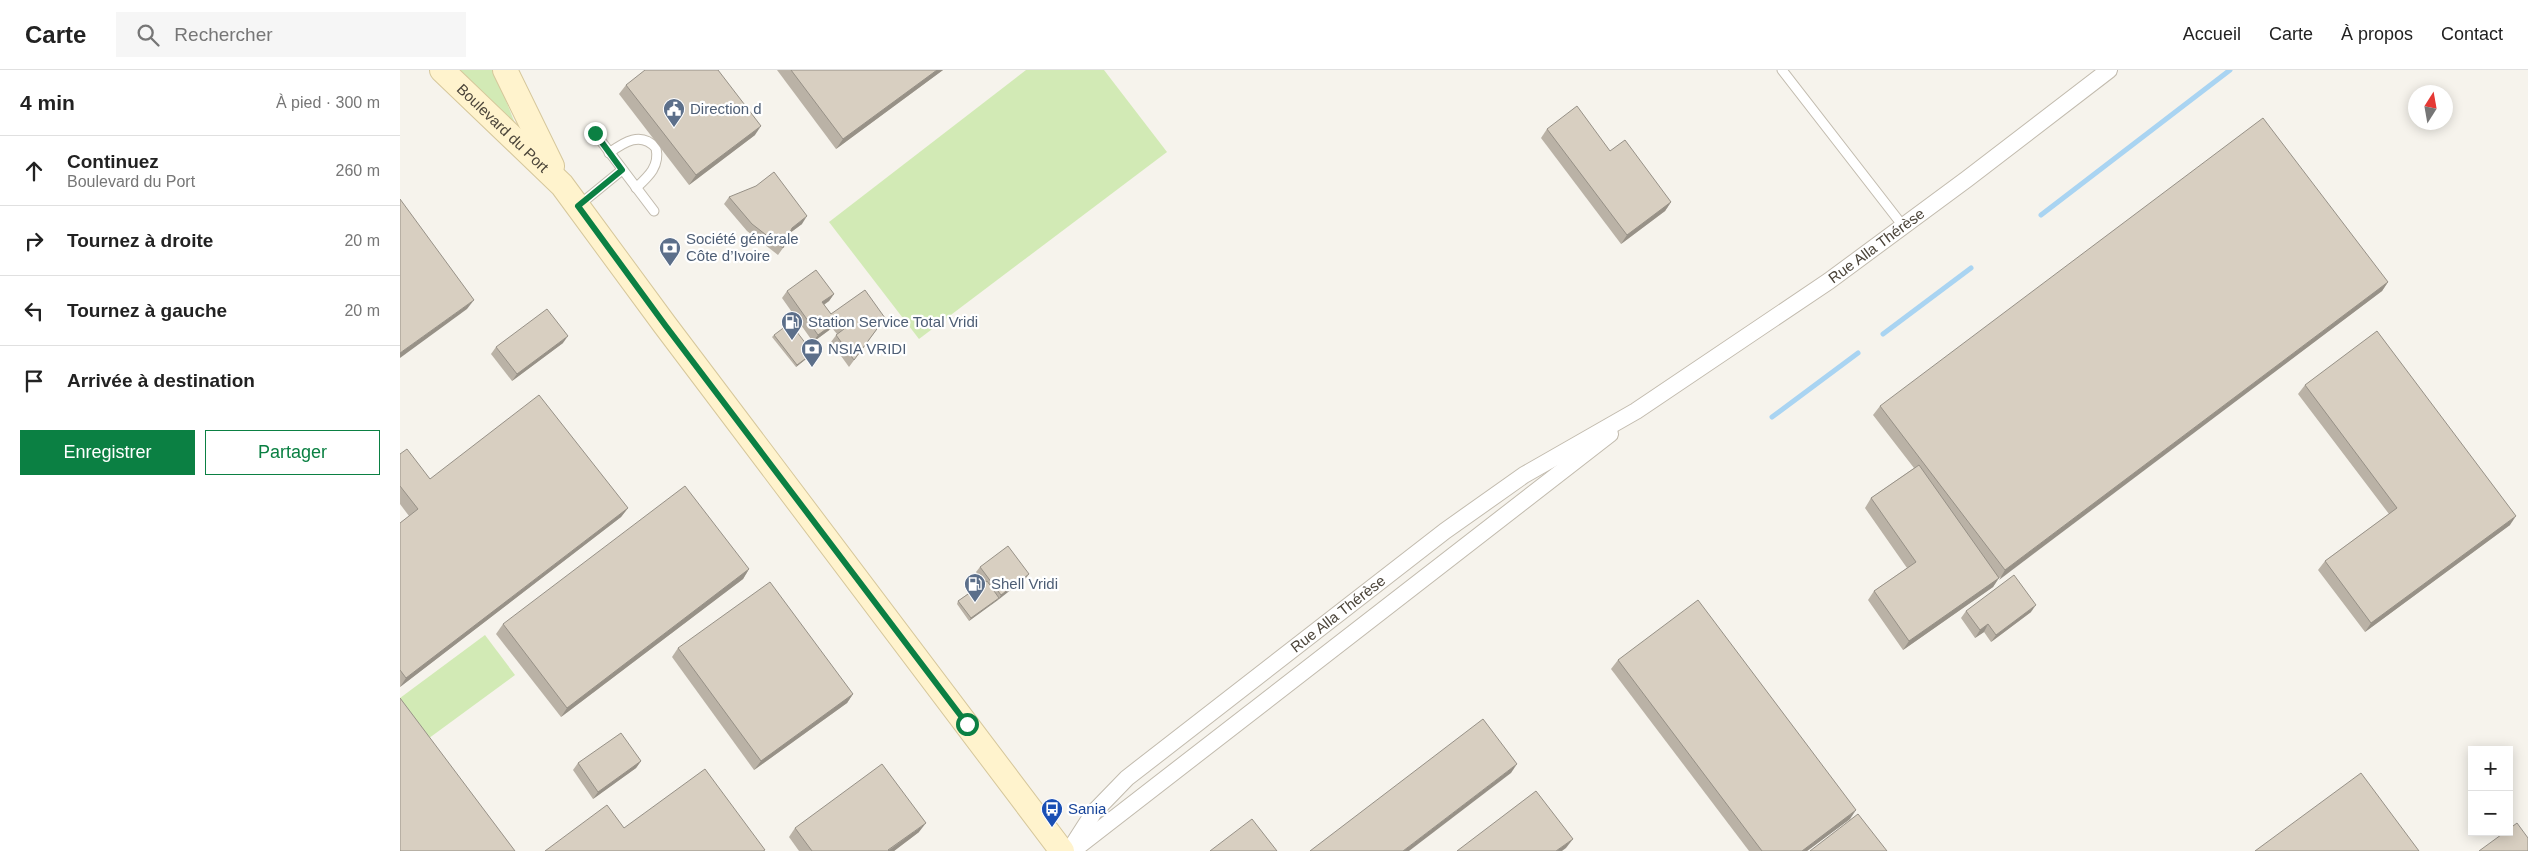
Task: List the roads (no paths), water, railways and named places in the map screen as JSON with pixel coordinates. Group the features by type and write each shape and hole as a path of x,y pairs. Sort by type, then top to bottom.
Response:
{"main road":[{"name":"Boulevard du Port","path":"442,70 562,185 665,325 1062,851"},
{"name":"Boulevard du Port","path":"505,70 562,185"}],"street":[{"name":"Rue Alla Thérèse","path":"1071,851 1094,812 1127,778 1406,561 1524,475 1636,411 1829,281 2110,70"},
{"name":"Rue Alla Thérèse","path":"1071,851 1579,459 1636,411"}],"lane":[{"path":"1782,70 1903,226"},
{"path":"595,133 654,211"},
{"path":"609,153 624,142 635,138 644,139 656,148 658,157 655,166 648,177 636,188"},
{"path":"578,206 622,170"}],"waterway":[{"path":"2041,215 2230,70"},
{"path":"1883,334 1971,268"},
{"path":"1772,417 1858,353"}],"place":[{"name":"Direction d","path":"674,128"},
{"name":"Société générale Côte d’Ivoire","path":"670,267"},
{"name":"Station Service Total Vridi","path":"792,341"},
{"name":"NSIA VRIDI","path":"812,368"},
{"name":"Shell Vridi","path":"975,603"},
{"name":"Sania","path":"1052,828"}]}
